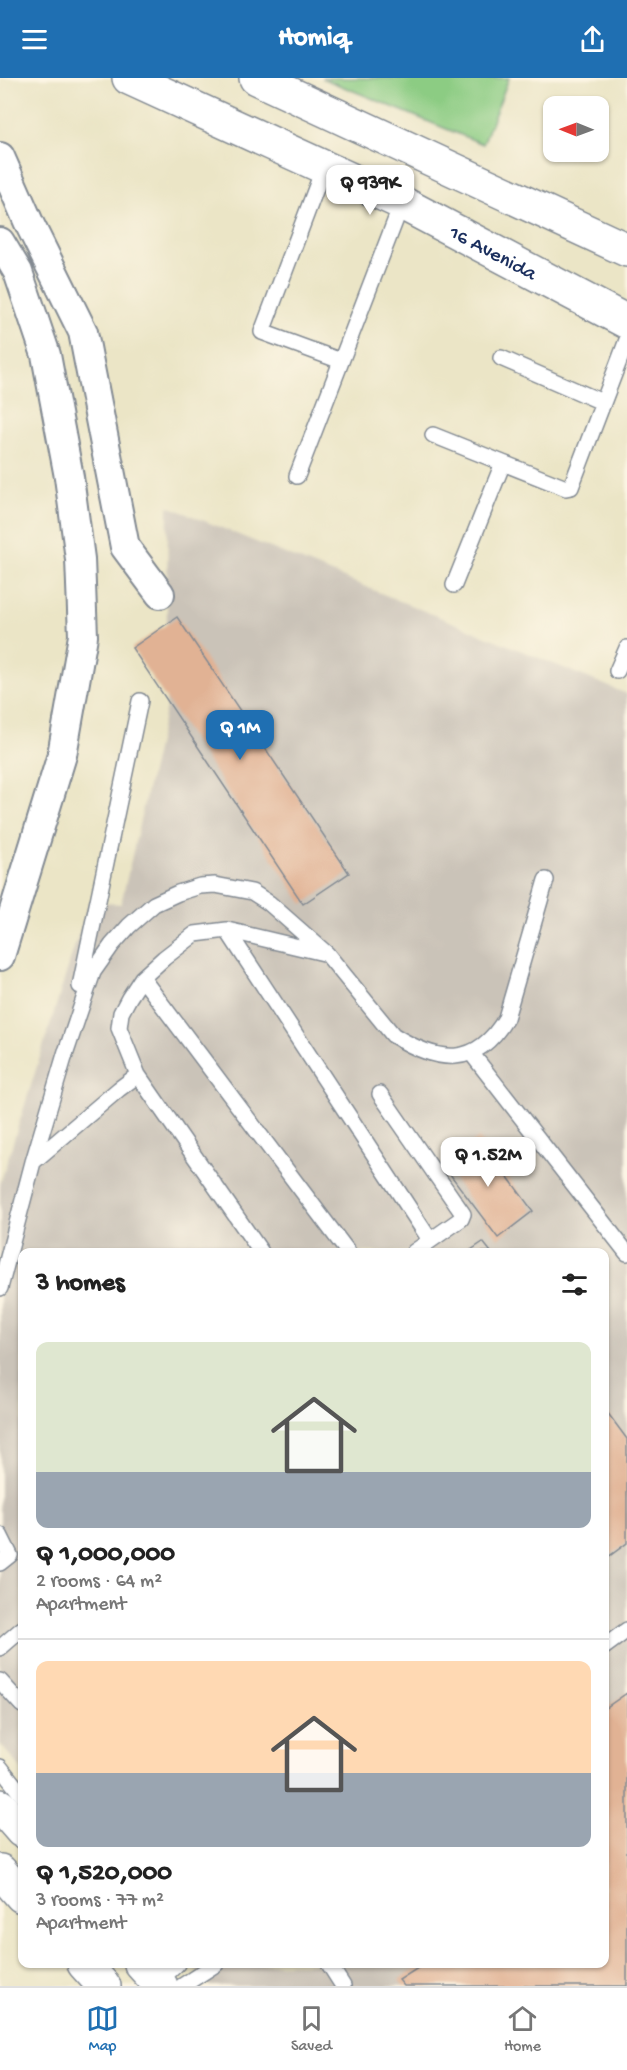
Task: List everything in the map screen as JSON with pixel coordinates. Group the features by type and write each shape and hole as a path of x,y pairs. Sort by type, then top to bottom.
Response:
{"main road":[{"name":"16 Avenida","path":"129,78 402,203 627,322"},
{"path":"256,78 627,250"},
{"path":"0,1806 18,1826"},
{"path":"0,1871 18,1891"},
{"path":"88,1968 104,1986"}],"street":[{"path":"0,157 29,223 83,332 125,547 160,594"},
{"path":"0,242 18,272 46,355 69,477 80,559 83,636 62,755 0,956"}],"lane":[{"path":"324,167 262,332 341,361"},
{"path":"297,476 402,203"},
{"path":"433,435 566,488 572,487 627,340"},
{"path":"501,358 602,402"},
{"path":"454,585 502,463"},
{"path":"617,671 627,648"},
{"path":"64,1058 140,701"},
{"path":"0,1288 33,1162 93,972 129,926 154,904 178,892 200,886 215,885 252,892 269,903 327,954 393,1035 407,1044 454,1057 472,1054 497,1033 506,1018 546,879"},
{"path":"258,1248 138,1075 118,1021 142,978 195,934 227,930 327,954"},
{"path":"227,930 430,1240"},
{"path":"142,978 345,1248"},
{"path":"472,1054 627,1253"},
{"path":"33,1162 138,1075"},
{"path":"380,1094 463,1214 461,1219 419,1248"},
{"path":"0,1535 11,1560"},
{"path":"609,1643 627,1630"},
{"path":"0,1648 18,1632"},
{"path":"0,1681 18,1701"},
{"path":"0,1767 18,1790"},
{"path":"160,1974 194,1968"},
{"path":"332,1968 343,1986"}],"shaded area":[{"path":"168,506 627,694 627,1986 211,1986 195,1968 609,1968 609,1248 18,1248 18,1765 0,1744 0,1184 89,901 121,904 166,707"}],"green space":[{"path":"322,78 509,78 483,144"}],"building":[{"path":"177,617 349,873 303,904 132,648"},
{"path":"479,1138 533,1211 498,1238 443,1165"},
{"path":"483,1242 488,1248 474,1248"},
{"path":"609,1415 627,1439 627,1543 609,1556"},
{"path":"627,1693 627,1986 404,1986 399,1980 418,1968 609,1968 609,1706"}]}
